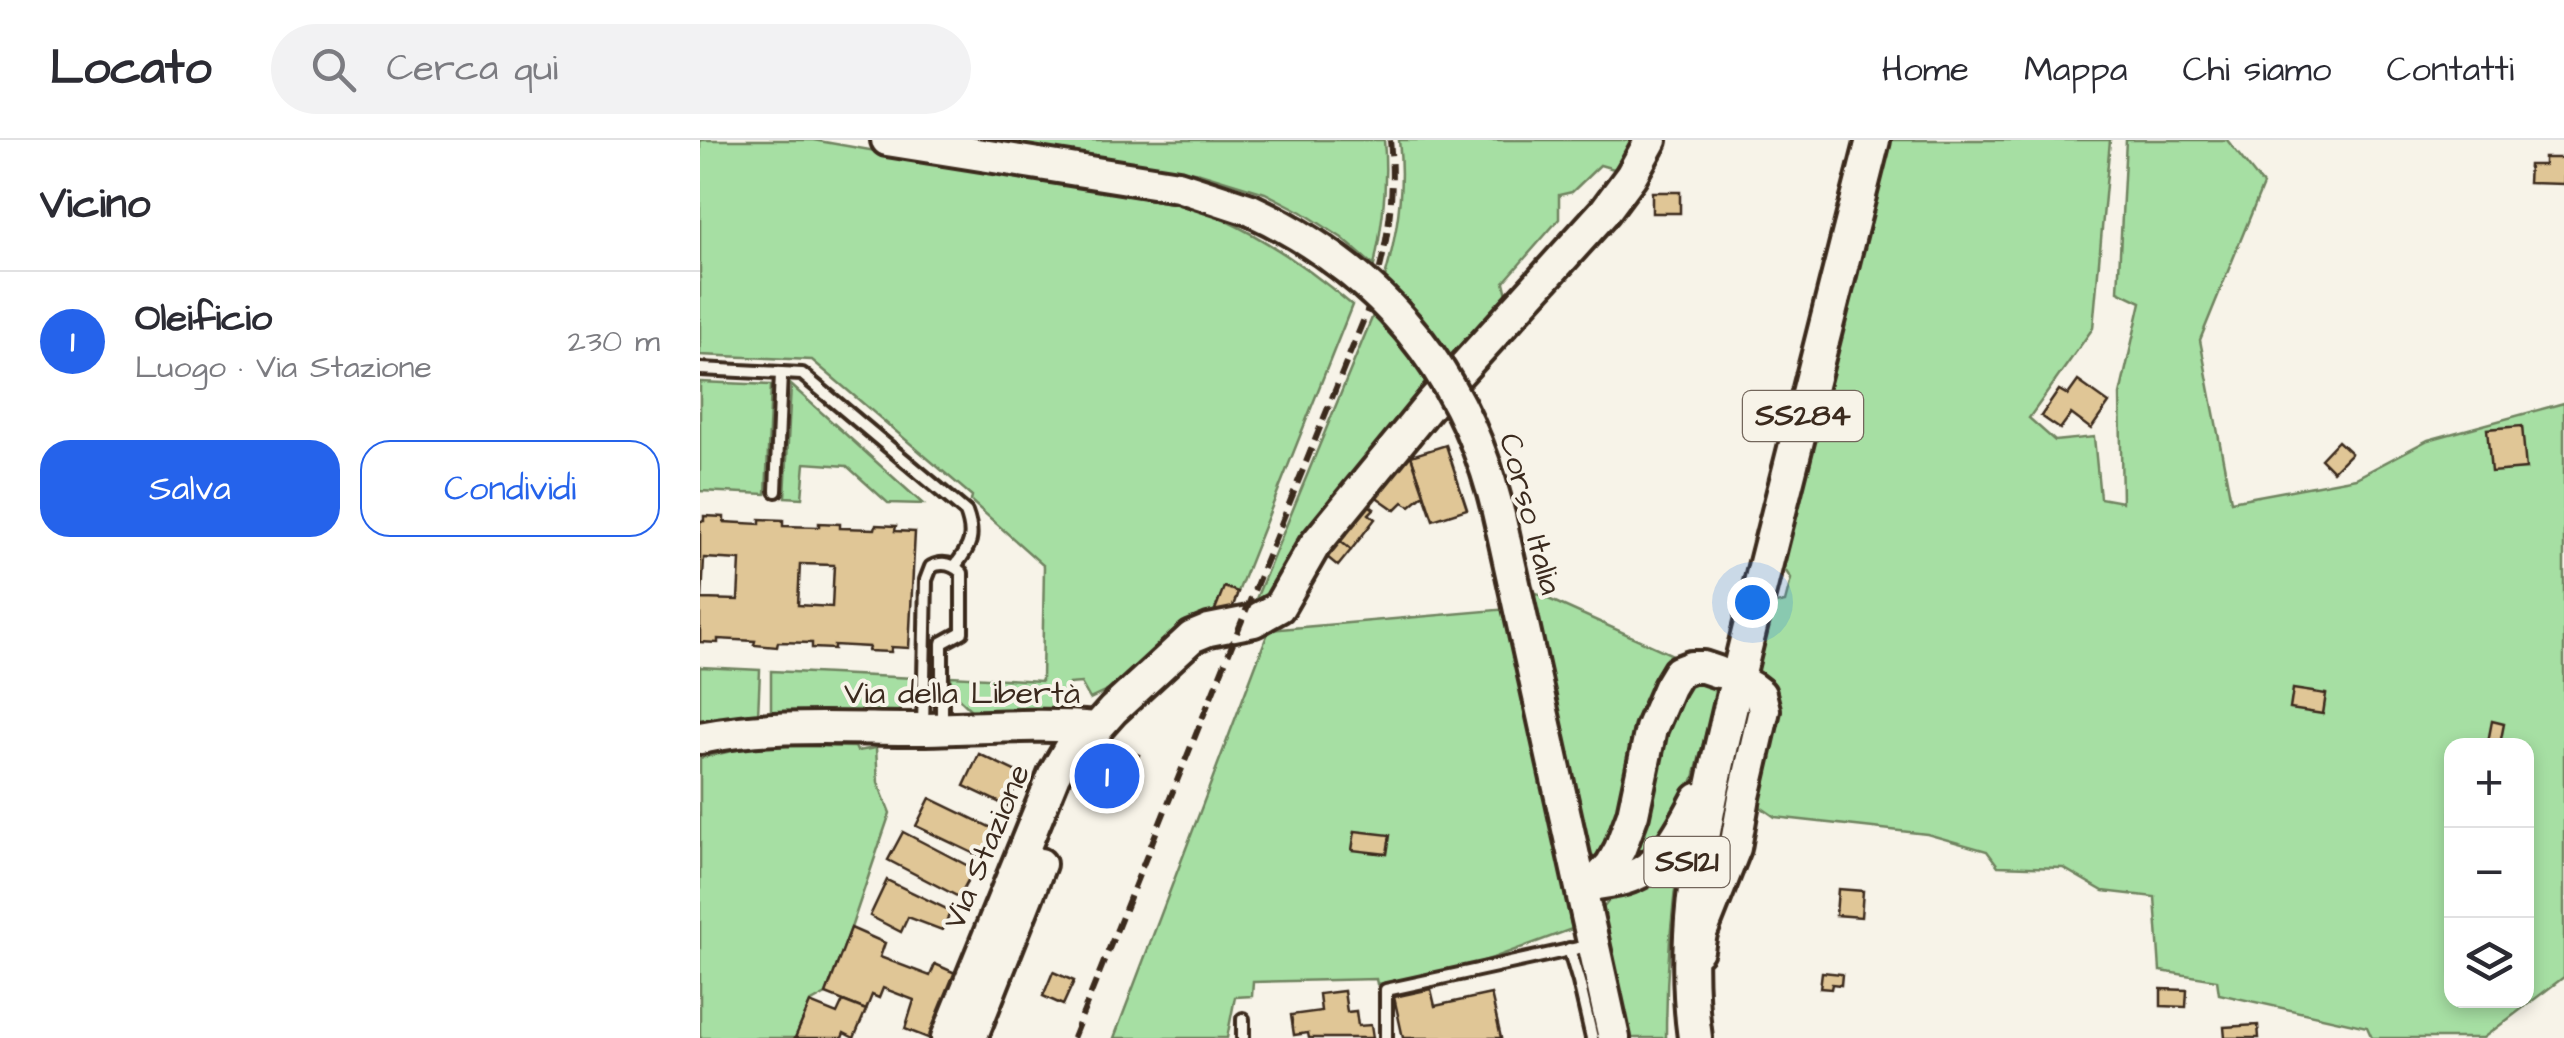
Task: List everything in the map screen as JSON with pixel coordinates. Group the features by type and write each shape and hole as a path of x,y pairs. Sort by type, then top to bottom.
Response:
{"main road":[{"name":"Via della Libertà","path":"700,738 761,728 1097,728 1192,637 1254,621 1278,607 1314,546 1432,402 1605,211 1651,140"},
{"name":"SS284","path":"1734,683 1874,140"},
{"name":"Corso Italia","path":"897,141 1178,186 1251,210 1336,258 1385,301 1427,351 1453,392 1486,466 1586,886 1586,954 1618,1038"},
{"path":"1586,886 1610,865 1626,832 1651,729 1678,672 1703,667 1760,694 1764,710 1735,848 1701,932 1698,950 1703,1038"},
{"name":"SS121","path":"1677,1038 1678,936 1690,836 1734,683"},
{"name":"SS121","path":"1695,1038 1690,1006 1690,928 1702,836 1734,683"},
{"name":"Via Stazione","path":"967,1034 1097,728"},
{"path":"1586,886 1630,878 1652,866 1669,849 1698,799"}],"lane":[{"path":"700,370 802,374 966,512 972,530 966,551 955,566"},
{"path":"776,492 781,373"},
{"path":"938,564 955,566 962,573 962,632 942,643 932,729 926,580 931,567 938,564"},
{"path":"1386,1038 1386,990 1536,958 1586,954 1579,982 1592,1038"},
{"path":"1243,1019 1244,1038"}],"green space":[{"path":"700,140 813,140 1177,204 1217,217 1257,237 1352,305 1238,592 1224,588 1211,620 1122,684 1090,699 1081,683 1069,684 1067,706 975,714 950,690 951,676 1042,681 1044,566 971,501 972,496 812,360 700,355"},
{"path":"989,140 1384,140 1384,203 1374,266 1342,238 1265,193 1200,173"},
{"path":"1399,140 1634,140 1614,169 1600,165 1572,192 1559,195 1559,219 1504,282 1508,299 1272,595 1251,611 1381,292 1399,206"},
{"path":"1889,140 2110,140 2093,328 2029,418 2055,441 2094,437 2100,498 2122,502 2120,395 2141,302 2118,291 2126,140 2227,140 2263,185 2200,340 2231,501 2356,478 2428,440 2564,403 2564,977 2534,1000 2534,738 2444,738 2444,1008 2523,1008 2483,1038 2372,1038 2367,1027 2219,994 2217,980 2160,971 2155,897 2103,891 2063,868 1998,866 1987,851 1927,834 1775,817 1752,801 1752,678 1771,605 1785,602 1791,579 1780,562"},
{"path":"700,382 771,385 766,494 700,491"},
{"path":"791,385 923,504 888,503 847,466 805,463 802,498 785,497"},
{"path":"1533,592 1673,655 1674,664 1623,829 1600,860 1585,855"},
{"path":"1508,609 1572,929 1446,973 1377,984 1376,979 1253,982 1252,996 1235,997 1227,1038 1114,1038 1269,630"},
{"path":"700,667 760,670 758,716 700,725"},
{"path":"771,671 914,678 914,689 894,717 771,715"},
{"path":"1720,679 1694,778 1672,830 1629,870 1638,816 1679,683"},
{"path":"759,745 855,747 857,751 876,748 878,783 890,813 826,994 810,1003 795,1038 700,1038 700,758"},
{"path":"1681,846 1670,942 1666,1038 1631,1038 1603,942 1603,908 1618,890"}],"building":[{"path":"2544,158 2564,158 2564,184 2528,183 2529,165 2544,165"},
{"path":"1652,192 1680,192 1680,213 1652,213"},
{"path":"2078,381 2109,403 2091,429 2071,414 2060,429 2041,416 2059,390 2068,395"},
{"path":"2522,426 2526,469 2491,472 2487,429"},
{"path":"2338,441 2351,453 2333,471 2321,459"},
{"path":"1446,445 1467,509 1433,520 1411,456"},
{"path":"1404,452 1411,456 1424,494 1410,506 1403,502 1395,510 1375,496 1376,486"},
{"path":"1363,501 1374,509 1369,514 1375,519 1351,550 1337,539"},
{"path":"704,516 724,517 724,522 760,524 760,519 783,520 783,526 819,527 819,523 875,529 876,525 915,532 909,648 891,647 891,652 834,645 834,649 812,648 812,643 778,642 777,647 754,645 755,641 700,642 700,521 704,521","holes":["704,558 740,560 738,600 702,599","800,564 834,565 832,607 798,605"]},
{"path":"1334,536 1351,550 1338,566 1321,552"},
{"path":"1224,587 1238,592 1230,615 1211,620"},
{"path":"2293,689 2326,694 2323,714 2290,709"},
{"path":"2492,721 2504,724 2501,738 2489,738"},
{"path":"1107,743 1139,755 1122,800 1081,784 1087,767"},
{"path":"979,754 1021,774 1007,806 964,786"},
{"path":"930,798 994,829 981,857 916,826"},
{"path":"1355,831 1390,835 1387,854 1352,850"},
{"path":"903,832 974,869 959,897 888,860"},
{"path":"887,880 951,911 942,930 908,917 901,932 870,916"},
{"path":"1838,889 1863,891 1861,917 1836,915"},
{"path":"851,928 885,943 880,957 930,976 935,964 962,976 936,1038 905,1029 914,1000 883,988 879,998 872,995 866,1010 826,994"},
{"path":"1053,972 1074,981 1063,1005 1043,996"},
{"path":"1822,972 1842,974 1841,985 1820,988"},
{"path":"1431,989 1435,1006 1491,994 1501,1038 1403,1038 1394,997"},
{"path":"2161,989 2187,990 2186,1007 2161,1006"},
{"path":"1344,991 1347,1012 1356,1011 1358,1026 1371,1025 1373,1038 1294,1035 1291,1015 1321,1011 1319,994"},
{"path":"843,1001 866,1010 854,1038 844,1033 842,1038 795,1038 810,1003 837,1014"},
{"path":"2258,1025 2259,1038 2225,1038 2224,1027"}],"railway":[{"path":"1073,1038 1370,304 1389,223 1390,140"}],"place":[{"name":"Oleificio","path":"1107,776"}]}
